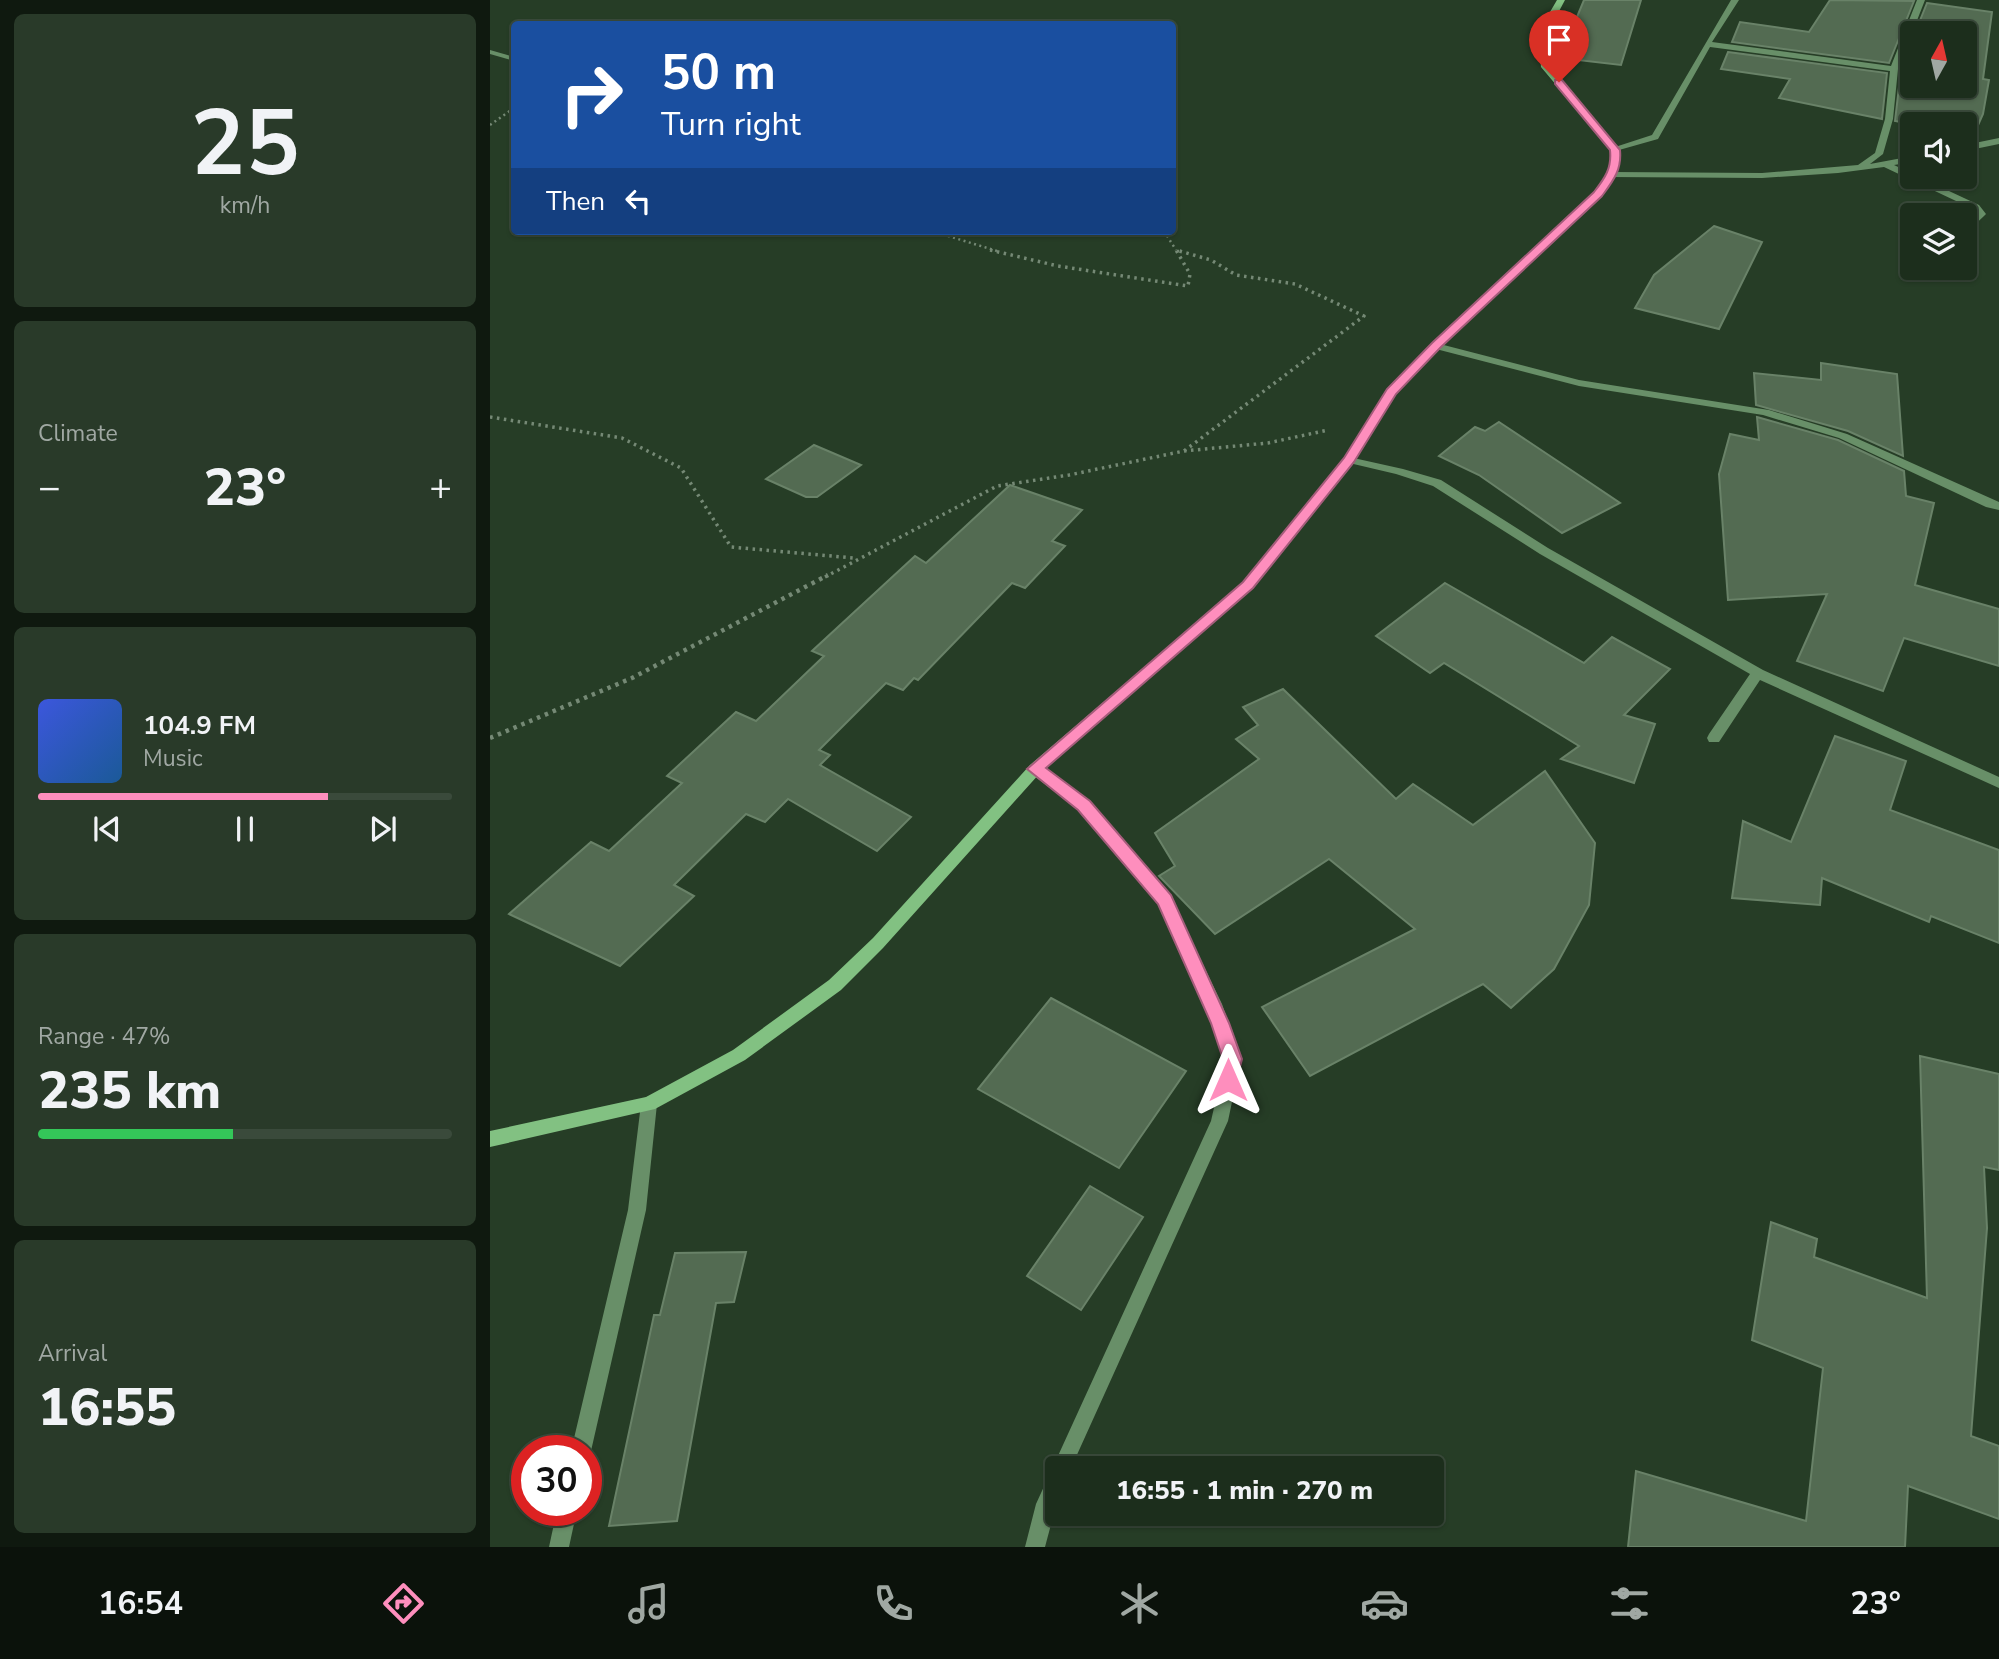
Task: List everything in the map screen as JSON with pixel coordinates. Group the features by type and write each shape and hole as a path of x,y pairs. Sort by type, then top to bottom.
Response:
{"main road":[{"path":"490,1139 649,1104 739,1055 835,985 878,943 1035,769 1248,585 1349,460 1391,392 1436,346 1598,194 1612,175 1616,162 1615,150 1545,67 1541,51 1542,32 1561,0"}],"street":[{"path":"1615,150 1655,137 1735,0"},
{"path":"1858,167 1879,154 1889,119 1894,69 1921,0"},
{"path":"1708,44 1894,69"},
{"path":"490,52 511,58"},
{"path":"1977,146 1999,141"},
{"path":"1612,175 1771,176 1900,161"},
{"path":"1885,164 1968,203"},
{"path":"1436,346 1578,383 1765,412 1843,436 1999,506"},
{"path":"1349,460 1437,483 1544,551 1758,673 1999,783"},
{"path":"1714,737 1758,673"},
{"path":"1035,769 1084,806 1165,900 1213,1004 1233,1059 1219,1121 1066,1456"},
{"path":"585,1435 637,1210 649,1104"},
{"path":"1035,1547 1045,1508"},
{"path":"559,1547 564,1526"}],"path":[{"path":"490,125 511,110"},
{"path":"943,235 979,248 1075,271 1188,286 1189,274 1167,235"},
{"path":"1176,250 1211,260 1236,275 1295,284 1364,316 1184,451"},
{"path":"490,417 622,438 681,468 731,547 854,558"},
{"path":"490,738 632,678 854,558 997,486 1069,475 1184,451 1268,443 1325,430 1366,431"}],"building":[{"path":"1584,0 1641,0 1621,65 1560,58"},
{"path":"1830,0 1914,1 1906,21 1900,21 1900,36 1889,63 1732,42 1740,22 1809,32"},
{"path":"1927,3 1992,12 1983,79 1989,80 1983,114 1977,128 1977,112 1900,112 1900,122 1895,121 1900,78 1900,98 1978,98 1978,21 1920,21"},
{"path":"1728,52 1887,73 1882,119 1779,98 1790,79 1721,69"},
{"path":"1714,226 1762,242 1719,329 1635,308 1654,275"},
{"path":"1821,363 1897,374 1903,456 1848,431 1756,405 1754,373 1821,380"},
{"path":"1757,417 1838,440 1904,471 1906,496 1934,503 1915,585 1999,609 1999,666 1904,638 1883,691 1797,661 1827,594 1728,600 1719,474 1730,434 1759,440"},
{"path":"1499,422 1620,503 1562,533 1479,475 1439,456 1475,427 1485,431"},
{"path":"814,445 861,465 817,497 806,497 766,479"},
{"path":"1010,485 1082,510 1052,541 1065,546 1025,588 1012,583 918,680 914,678 903,690 886,683 819,750 830,755 820,765 911,817 877,851 788,799 765,822 746,814 674,885 694,896 620,966 509,914 591,842 609,851 682,783 667,776 736,712 756,721 824,656 812,651 915,556 926,563"},
{"path":"1445,583 1584,663 1612,637 1670,669 1624,715 1655,724 1634,783 1561,759 1579,746 1444,663 1430,673 1376,636"},
{"path":"1283,689 1396,799 1413,784 1473,825 1545,771 1595,843 1589,905 1554,969 1511,1008 1483,984 1310,1076 1262,1007 1415,929 1329,859 1215,934 1159,876 1175,866 1155,833 1259,759 1236,739 1258,725 1243,707"},
{"path":"1835,736 1906,761 1890,810 1999,850 1999,943 1931,916 1929,922 1822,878 1820,905 1732,898 1743,821 1791,842"},
{"path":"1051,998 1186,1071 1119,1168 978,1089"},
{"path":"1920,1056 1999,1074 1999,1170 1984,1167 1987,1228 1971,1436 1999,1446 1999,1519 1908,1486 1905,1547 1628,1547 1636,1471 1806,1521 1823,1368 1752,1340 1771,1222 1817,1239 1814,1257 1927,1298"},
{"path":"1090,1186 1143,1217 1081,1310 1027,1276"},
{"path":"746,1252 734,1302 716,1303 677,1521 609,1526 654,1315 660,1315 675,1253"}],"route":[{"path":"1228,1080 1233,1059 1213,1004 1165,900 1084,806 1035,769 1248,585 1349,460 1391,392 1436,346 1598,194 1612,175 1616,162 1615,150 1559,82"}]}
